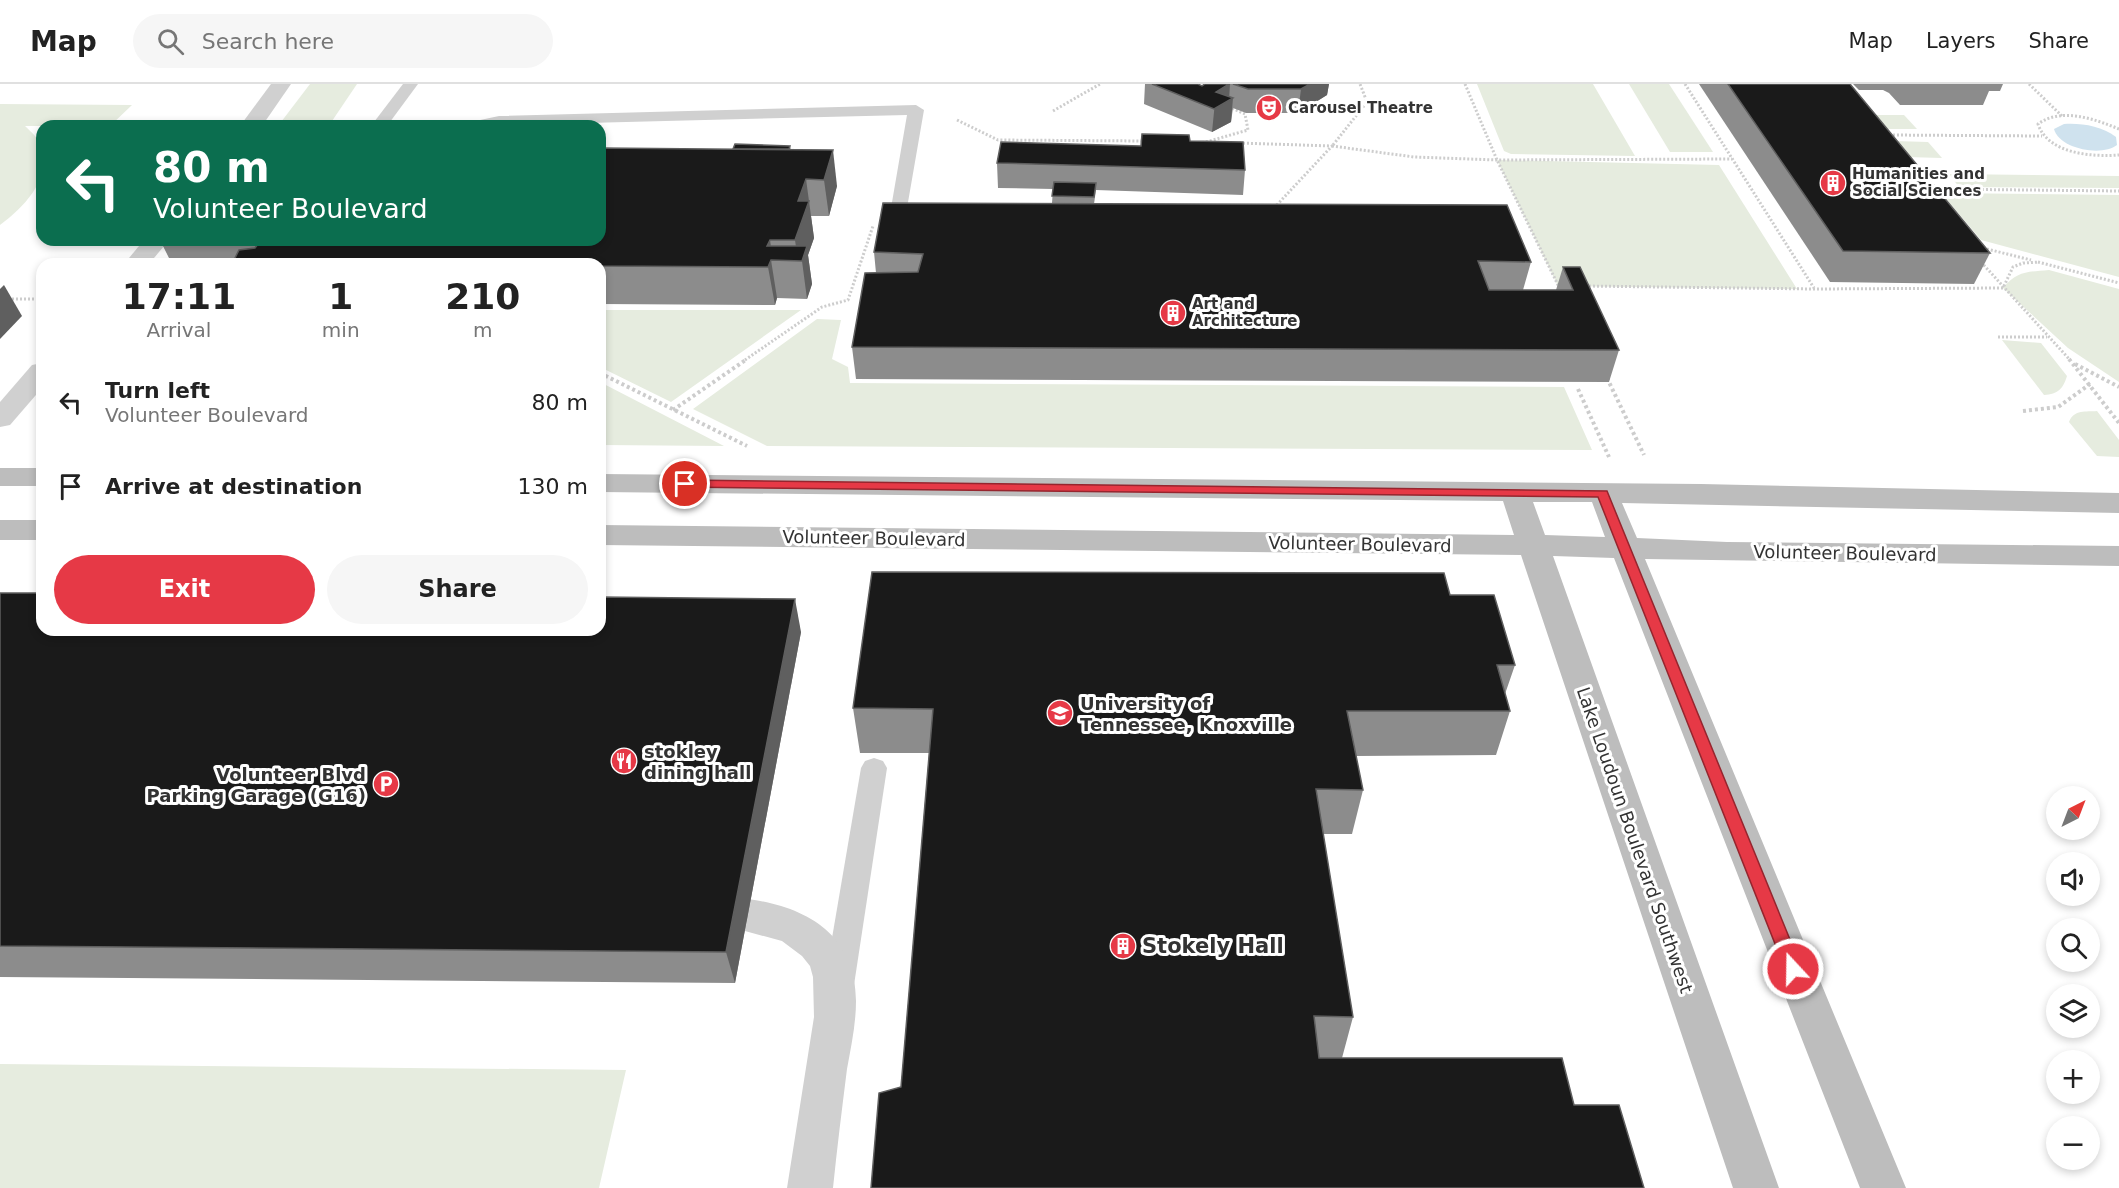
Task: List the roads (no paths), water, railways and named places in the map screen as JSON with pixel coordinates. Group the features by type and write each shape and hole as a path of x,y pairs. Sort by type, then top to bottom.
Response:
{"street":[{"path":"255,120 281,84"},
{"path":"141,258 152,246"},
{"path":"0,419 36,378"},
{"path":"0,477 36,477"},
{"path":"606,483 1603,493 2108,503 2115,533 2107,556"},
{"name":"Lake Loudoun Boulevard Southwest","path":"1515,492 1756,1188"},
{"path":"1603,493 1883,1188"},
{"path":"0,530 36,530"},
{"name":"Volunteer Boulevard","path":"606,535 1534,545 1727,552 2107,556"},
{"path":"748,916 773,918 795,928 817,945 831,966 836,1003 810,1188"}],"lane":[{"path":"384,120 411,84"},
{"path":"545,120 916,110 899,208"},
{"path":"836,1003 874,768"}],"water":[{"path":"2064,124 2078,124 2104,130 2116,137 2117,145 2102,150 2072,146 2064,142 2054,129"}],"place":[{"name":"Carousel Theatre","path":"1269,108"},
{"name":"Humanities and Social Sciences","path":"1833,183"},
{"name":"Art and Architecture","path":"1173,313"},
{"name":"University of Tennessee, Knoxville","path":"1060,713"},
{"name":"stokley dining hall","path":"624,761"},
{"name":"Volunteer Blvd Parking Garage (G16)","path":"386,784"},
{"name":"Stokely Hall","path":"1123,946"}]}
